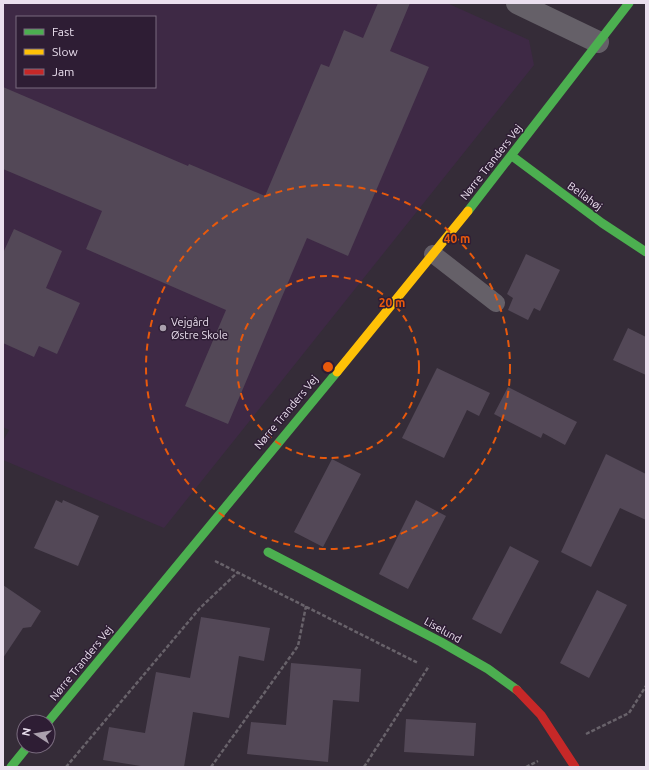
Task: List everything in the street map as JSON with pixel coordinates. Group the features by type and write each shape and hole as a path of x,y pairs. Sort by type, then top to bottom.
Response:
{"street":[{"path":"517,3 598,42"},
{"name":"Nørre Tranders Vej","path":"55,714 433,254 512,156 629,3"},
{"name":"Bellahøj","path":"512,156 602,223 646,252"},
{"name":"Liselund","path":"268,552 441,642 488,669 513,686 541,715 563,745 575,767"},
{"path":"11,767 22,754"}],"lane":[{"path":"433,254 496,302"}],"path":[{"path":"190,548 435,671"},
{"path":"66,767 200,608 238,572"},
{"path":"211,767 298,646 306,606 321,580"},
{"path":"364,767 428,668 441,642"},
{"path":"563,745 629,713 646,686"}],"shaded area":[{"name":"Vejgård Østre Skole","path":"3,3 447,3 529,40 534,65 164,528 3,460 3,441 9,430 3,427"}],"building":[{"path":"378,3 410,3 390,51 429,67 348,256 307,238 228,424 185,406 226,310 86,249 102,211 3,169 3,87 188,166 189,164 265,196 321,64 329,67 344,30 363,38"},
{"path":"14,229 62,251 46,288 80,303 57,354 39,346 34,357 3,343 3,253"},
{"path":"526,254 560,270 540,311 534,308 528,320 508,310 513,298 507,294"},
{"path":"628,328 646,337 646,375 613,360"},
{"path":"437,368 490,393 479,416 467,410 444,458 402,438"},
{"path":"508,387 577,422 565,445 543,433 541,438 494,414"},
{"path":"606,454 646,474 646,520 620,508 591,567 561,552"},
{"path":"332,459 361,474 323,547 294,532"},
{"path":"56,500 62,503 63,500 99,516 78,566 34,548"},
{"path":"416,500 446,516 408,589 379,574"},
{"path":"510,546 539,561 501,634 472,619"},
{"path":"3,585 41,611 31,627 23,628 3,658"},
{"path":"597,590 627,605 589,678 560,663"},
{"path":"201,617 270,628 264,661 239,656 229,718 193,712 184,767 147,767 103,760 109,727 145,733 156,672 190,678"},
{"path":"291,663 361,669 359,702 333,700 328,762 247,754 251,722 286,725"},
{"path":"406,719 476,723 474,756 404,752"}],"traffic: fast":[{"path":"468,211 629,3"},
{"path":"512,156 602,223 646,252"},
{"path":"55,714 337,372"},
{"path":"268,552 441,642 488,669 517,690"},
{"path":"11,767 22,754"}],"traffic: slow":[{"path":"337,372 468,211"}],"traffic: jam":[{"path":"517,690 541,715 575,767"}],"place":[{"name":"Vejgård Østre Skole","path":"163,328"}]}
